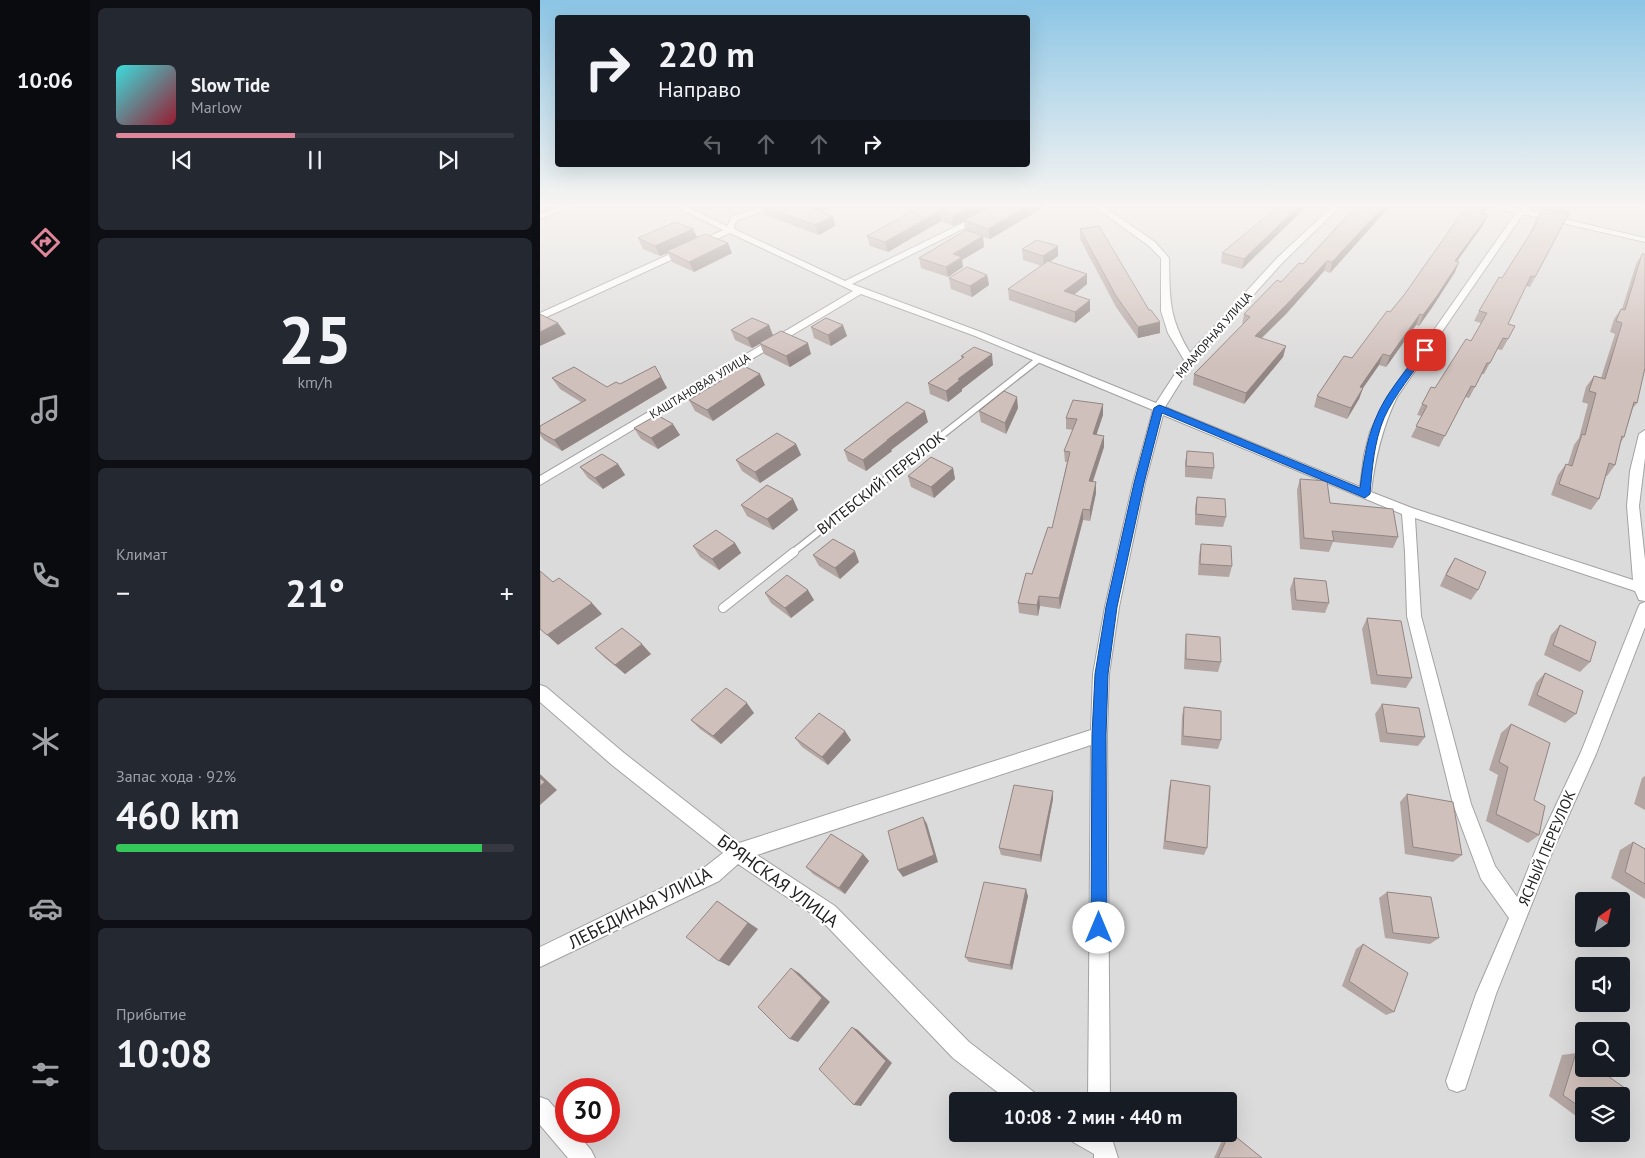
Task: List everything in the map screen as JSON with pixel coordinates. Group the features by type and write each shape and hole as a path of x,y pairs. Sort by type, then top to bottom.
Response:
{"street":[{"path":"540,317 669,258"},
{"path":"790,258 860,291 978,334 1408,511 1644,592 1633,506 1636,471 1645,434"},
{"path":"845,284 902,258"},
{"path":"1165,258 1166,311 1173,333 1189,360"},
{"name":"МРАМОРНАЯ УЛИЦА","path":"1099,1092 1099,735 1101,674 1112,607 1139,483 1159,408 1174,380 1189,360 1282,258"},
{"path":"1365,494 1369,458 1380,419 1392,397 1489,258"},
{"name":"КАШТАНОВАЯ УЛИЦА","path":"540,481 860,291"},
{"name":"ЯСНЫЙ ПЕРЕУЛОК","path":"1408,511 1412,552 1414,616 1462,804 1488,872 1519,916"},
{"name":"ЯСНЫЙ ПЕРЕУЛОК","path":"1519,916 1546,845 1588,754 1645,608"},
{"name":"БРЯНСКАЯ УЛИЦА","path":"540,692 618,759 737,853 828,913 961,1050 1015,1092"},
{"path":"737,853 1099,735"},
{"name":"ЛЕБЕДИНАЯ УЛИЦА","path":"540,958 712,874 737,853"},
{"path":"1457,1081 1486,994 1519,916"},
{"path":"540,1108 582,1158"},
{"path":"1093,1142 1104,1149"}],"lane":[{"name":"ВИТЕБСКИЙ ПЕРЕУЛОК","path":"723,608 1039,359"}],"shaded area":[{"path":"540,258 1645,258 1645,1158 540,1158"}],"building":[{"path":"681,258 697,258 689,262"},
{"path":"919,258 960,258 946,267"},
{"path":"1096,258 1118,258 1149,310 1160,322 1138,327 1116,296"},
{"path":"1308,258 1336,258 1332,262 1327,261 1255,336 1286,346 1246,393 1194,374 1250,317 1244,314 1277,280 1281,282 1299,263 1303,264"},
{"path":"1430,258 1457,258 1455,261 1459,262 1437,296 1423,315 1420,314 1390,356 1383,354 1360,387 1363,388 1351,408 1317,396 1344,356 1352,358 1387,311 1390,312"},
{"path":"1515,258 1545,258 1535,277 1531,276 1508,324 1515,326 1508,339 1503,338 1475,387 1471,386 1445,436 1416,426 1427,406 1422,404 1431,387 1435,388 1466,339 1471,341 1487,313 1479,311 1499,277 1502,278"},
{"path":"1641,258 1645,258 1645,368 1637,403 1634,402 1624,437 1622,436 1615,465 1609,463 1599,499 1559,484 1566,464 1572,466 1582,434 1585,435 1596,393 1589,391 1594,376 1605,379 1622,323 1616,321 1621,309 1625,310"},
{"path":"1048,261 1087,274 1064,291 1090,300 1075,312 1008,289"},
{"path":"967,267 987,275 970,286 949,278"},
{"path":"540,314 558,323 540,332"},
{"path":"752,318 769,325 747,338 731,330"},
{"path":"826,318 843,325 828,335 811,327"},
{"path":"781,331 808,343 786,356 759,343"},
{"path":"974,347 992,354 958,379 960,380 946,391 928,383 964,357 961,356"},
{"path":"742,365 760,374 707,410 689,400 722,380 720,379"},
{"path":"655,366 661,377 554,440 540,432 540,426 586,400 552,378 574,367 607,387 616,382 620,384"},
{"path":"1004,391 1017,397 1005,423 979,411"},
{"path":"1073,400 1103,404 1093,434 1104,436 1089,481 1096,482 1090,510 1083,509 1059,598 1039,596 1037,605 1018,603 1026,573 1032,574 1048,527 1052,528 1070,452 1064,451 1077,419 1066,418"},
{"path":"907,402 925,411 863,460 844,450"},
{"path":"657,415 673,424 651,438 634,428"},
{"path":"777,433 796,444 755,472 736,460"},
{"path":"1187,451 1213,453 1214,468 1186,466"},
{"path":"602,454 618,464 595,478 580,467"},
{"path":"931,457 953,468 931,487 908,476"},
{"path":"1300,479 1327,481 1330,503 1393,509 1398,537 1332,531 1334,541 1304,538"},
{"path":"767,485 793,499 767,519 741,505"},
{"path":"1197,497 1225,499 1226,517 1196,514"},
{"path":"716,530 735,543 712,559 693,546"},
{"path":"833,539 855,551 835,568 813,555"},
{"path":"1201,544 1231,546 1232,566 1200,564"},
{"path":"1455,558 1486,572 1478,590 1446,575"},
{"path":"540,571 553,582 559,578 592,603 547,635 540,629"},
{"path":"787,575 808,590 785,608 765,593"},
{"path":"1294,578 1326,581 1329,603 1296,600"},
{"path":"1367,618 1401,621 1412,678 1377,675"},
{"path":"1560,625 1596,642 1590,662 1553,645"},
{"path":"622,628 642,644 615,665 595,648"},
{"path":"1186,634 1220,637 1221,662 1186,659"},
{"path":"1545,673 1583,691 1576,714 1537,695"},
{"path":"726,688 747,703 713,736 691,720"},
{"path":"1382,704 1419,708 1425,737 1387,733"},
{"path":"1184,707 1221,711 1221,740 1183,736"},
{"path":"819,713 845,731 822,757 795,738"},
{"path":"1511,724 1550,743 1534,800 1545,806 1539,835 1496,814 1508,767 1499,762"},
{"path":"540,778 545,782 540,786"},
{"path":"1171,780 1210,786 1207,848 1165,841"},
{"path":"1014,785 1053,791 1040,855 999,848"},
{"path":"1407,794 1453,802 1462,855 1413,847"},
{"path":"923,817 934,855 898,870 888,831"},
{"path":"831,834 863,854 839,888 806,867"},
{"path":"1633,842 1645,849 1645,884 1625,872"},
{"path":"984,882 1026,889 1010,965 965,957"},
{"path":"1387,892 1431,897 1439,938 1393,933"},
{"path":"717,901 748,923 719,961 686,937"},
{"path":"1363,944 1408,973 1394,1012 1349,981"},
{"path":"791,968 822,998 790,1039 758,1007"},
{"path":"852,1027 886,1061 854,1105 819,1069"},
{"path":"1575,1056 1575,1077 1609,1077 1623,1087 1575,1087 1575,1104 1563,1095"},
{"path":"1237,1138 1262,1158 1218,1158 1225,1142 1237,1142"}],"route":[{"path":"1099,928 1099,735 1101,674 1112,607 1139,483 1159,408 1365,494 1369,458 1380,419 1392,397 1425,350"}]}
